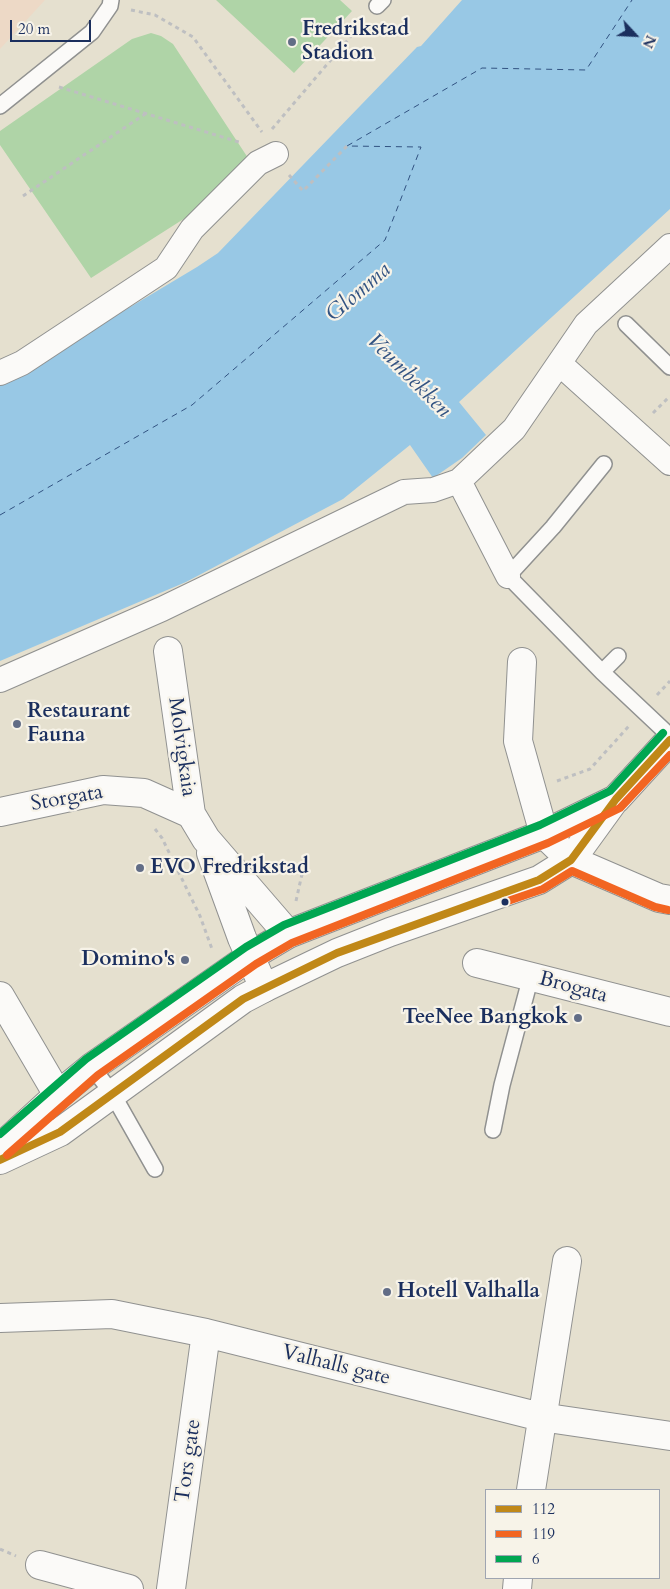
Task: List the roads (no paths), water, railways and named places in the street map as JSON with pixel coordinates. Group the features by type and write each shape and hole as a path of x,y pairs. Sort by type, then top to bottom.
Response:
{"street":[{"path":"0,372 22,363 166,268 192,228 258,163 270,145"},
{"path":"0,680 162,609 404,492 433,490 459,481 514,429 586,324 670,246"},
{"path":"560,364 670,464"},
{"path":"459,481 508,576"},
{"name":"Molvigkaia","path":"168,651 191,814 206,839 264,988"},
{"path":"522,662 518,740 544,834 571,860 659,898 670,900"},
{"path":"0,1160 60,1132 243,999 337,953 390,932 539,880 571,860 616,799 670,738"},
{"name":"Storgata","path":"0,812 103,790 144,794 191,814"},
{"path":"0,1148 92,1067 251,956 288,934 544,834 616,799"},
{"name":"Molvigkaia","path":"206,839 241,878 273,920 288,934"},
{"name":"Brogata","path":"477,963 670,1012"},
{"path":"0,996 58,1095"},
{"path":"531,1489 567,1261"},
{"name":"Valhalls gate","path":"0,1318 112,1314 206,1333 541,1417 670,1436"},
{"name":"Tors gate","path":"171,1589 206,1333"},
{"path":"40,1565 128,1589"}],"lane":[{"path":"0,106 92,32 111,3"},
{"path":"626,324 670,367"},
{"path":"604,464 553,527 508,576 670,738"},
{"path":"602,672 618,656"},
{"path":"493,1130 502,1085 531,976"},
{"path":"92,1067 112,1094 155,1169"}],"water":[{"path":"462,0 670,0 670,209 459,402 486,435 462,458 433,478 410,445 343,499 186,582 0,661 0,385 218,253 417,47 421,46"}],"place":[{"name":"Fredrikstad Stadion","path":"292,42"},
{"name":"Restaurant Fauna","path":"17,724"},
{"name":"EVO Fredrikstad","path":"140,868"},
{"name":"Domino's","path":"185,960"},
{"name":"TeeNee Bangkok","path":"578,1018"},
{"name":"Hotell Valhalla","path":"387,1292"}],"water label":[{"name":"Glomma","path":"359,293"},
{"name":"Veumbekken","path":"408,376"}]}
